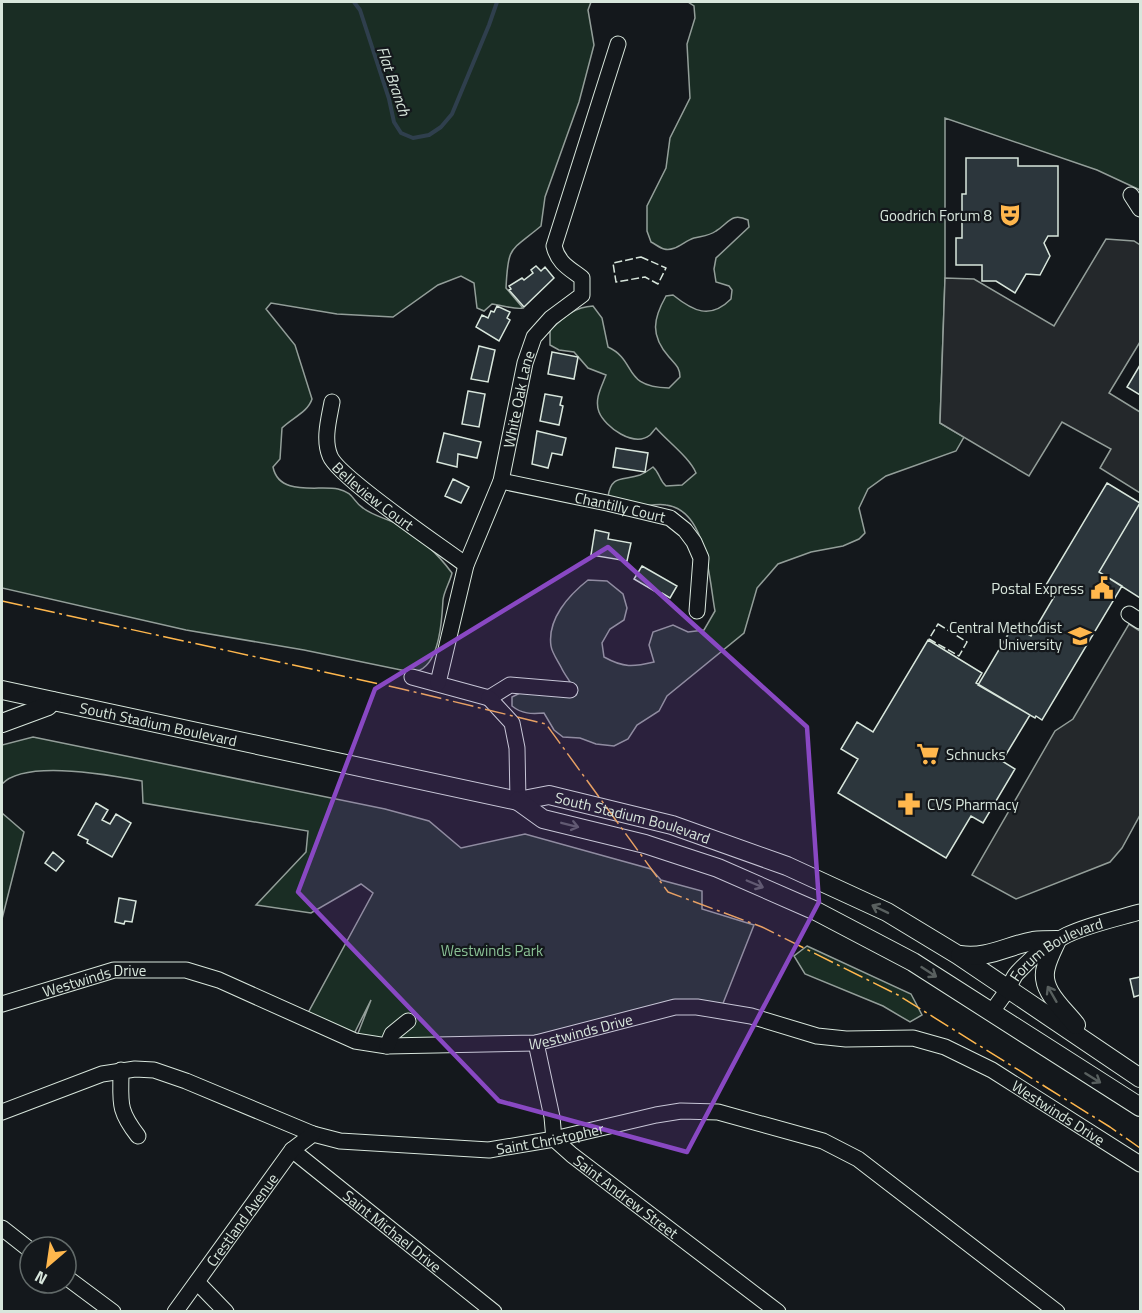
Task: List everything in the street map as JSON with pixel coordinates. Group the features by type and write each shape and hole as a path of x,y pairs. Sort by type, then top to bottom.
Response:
{"main road":[{"name":"South Stadium Boulevard","path":"2,690 518,801 549,795 672,825 787,866 887,912 1009,987 1140,1078"},
{"path":"2,723 48,706 52,701"},
{"path":"518,801 543,819 645,844 718,868 864,935 913,962 1140,1107"},
{"path":"958,955 974,957 1034,941 1057,940 1044,969 1047,986 1054,1000 1087,1040"}],"street":[{"name":"White Oak Lane","path":"438,683 466,565 501,481 525,363 534,337 551,318 582,295 582,278 562,264 554,246 618,44"},
{"path":"1131,195 1140,209"},
{"name":"Belleview Court","path":"332,402 327,434 330,457 350,478 466,565"},
{"name":"Chantilly Court","path":"501,481 670,518 685,530 694,542 701,558 697,611"},
{"path":"412,677 489,698 512,723 517,748 518,801"},
{"path":"489,698 510,685 570,690"},
{"name":"Forum Boulevard","path":"992,1012 1015,975 1037,954 1065,934 1140,912"},
{"name":"Westwinds Drive","path":"2,1004 114,970 186,970 219,980 356,1041 387,1046 536,1043 675,1007 697,1007 751,1016 817,1036 913,1038 945,1047 992,1070 1140,1164"},
{"path":"387,1046 392,1034 408,1022"},
{"path":"536,1043 552,1117 554,1139"},
{"name":"Saint Christopher","path":"2,1112 102,1074 135,1069 154,1070 186,1081 313,1134 340,1141 489,1150 554,1139 656,1114 681,1111 718,1112 823,1141 858,1159 1057,1311"},
{"path":"121,1070 121,1107 138,1136"},
{"name":"Crestland Avenue","path":"175,1311 292,1150 313,1134"},
{"name":"Saint Andrew Street","path":"554,1139 778,1311"},
{"name":"Saint Michael Drive","path":"292,1150 494,1311"},
{"path":"2,1228 18,1241"},
{"path":"197,1282 226,1311"},
{"path":"78,1286 112,1311"}],"highlighted area":[{"path":"608,547 807,727 819,902 687,1152 499,1101 298,892 375,689"}],"green space":[{"path":"2,2 591,2 588,10 594,45 579,102 545,197 541,226 517,246 508,264 506,288 523,308 492,304 484,311 477,308 474,283 461,276 438,285 393,317 337,314 271,303 266,309 295,345 312,399 303,411 282,428 280,459 273,467 277,476 283,483 291,486 330,488 348,493 367,511 397,524 420,540 452,573 444,597 436,649 427,665 420,670 406,671 304,650 186,630 2,588"},
{"path":"688,2 1140,2 1140,190 1097,170 945,118 945,278 940,423 964,437 956,451 886,476 868,489 859,508 865,533 859,539 843,546 811,552 778,564 757,588 744,633 667,696 659,711 637,725 628,739 614,746 596,744 580,738 563,737 554,730 544,713 527,713 512,706 512,697 522,692 576,695 551,646 552,626 567,600 588,580 607,581 623,594 627,608 624,620 610,629 602,643 604,657 629,666 654,662 649,645 653,632 673,625 688,632 704,630 715,611 704,548 690,519 680,510 666,505 629,506 608,497 615,482 640,475 653,467 666,486 682,485 696,473 693,467 656,428 650,435 636,439 621,434 607,424 599,412 597,402 606,375 588,368 574,352 559,350 550,345 550,330 555,325 575,311 593,306 602,318 608,347 623,359 643,383 654,387 669,388 680,377 680,374 656,334 658,312 666,296 673,295 702,311 716,309 731,299 732,290 729,286 716,282 714,269 716,258 749,227 748,220 738,217 731,219 713,233 694,238 668,250 651,242 647,231 647,206 666,168 670,138 690,98 687,44 695,18 694,6"},
{"name":"Westwinds Park","path":"33,737 385,809 429,821 461,848 525,834 651,869 661,880 702,891 702,909 754,925 720,1011 697,1007 536,1043 355,1041 371,1000 354,1034 308,1013 373,893 361,884 311,913 256,905 306,852 308,831 143,803 142,781 110,775 48,770 13,776 2,784 2,745"},
{"path":"2,813 24,832 2,919"},
{"path":"807,946 911,994 922,1015 910,1022 883,1006 805,974 794,956"}],"shaded area":[{"path":"1106,239 1134,241 1140,245 1140,342 1109,393 1140,412 1140,493 1100,468 1111,449 1062,422 1029,476 940,423 945,278 974,279 1054,326"},
{"path":"1129,624 1140,631 1140,815 1122,848 1110,862 1016,899 972,875 1055,731 1073,719"}],"building":[{"name":"Goodrich Forum 8","path":"966,158 1018,158 1018,166 1058,166 1058,236 1048,236 1044,243 1050,256 1040,275 1026,274 1015,293 996,281 982,281 982,265 956,265 956,238 962,238 962,194 966,194"},
{"path":"536,266 541,271 545,267 554,278 524,307 509,290 511,289 509,286 522,278 524,280 533,273 531,270"},
{"path":"497,306 510,312 507,318 510,320 499,341 476,327 482,315 488,318"},
{"path":"479,346 495,350 488,382 471,379"},
{"path":"552,352 578,357 574,379 548,374"},
{"path":"1140,365 1140,395 1127,387"},
{"path":"468,391 485,394 479,427 462,424"},
{"path":"545,394 562,397 560,405 563,406 559,425 540,421"},
{"path":"537,431 566,438 562,455 552,453 548,468 532,464"},
{"path":"444,433 481,442 477,458 458,454 457,467 437,462"},
{"path":"616,448 648,453 645,472 613,467"},
{"path":"453,479 469,487 461,503 445,496"},
{"path":"1107,483 1140,503 1099,572 1122,586 1042,720 1036,716 1035,718 978,685 1013,626 1031,636 1054,597 1043,590"},
{"path":"1140,503 1140,598 1099,572"},
{"path":"595,530 609,533 608,539 631,543 627,561 591,555"},
{"path":"642,566 677,586 670,598 634,579"},
{"name":"Schnucks","path":"928,640 982,673 976,683 1030,715 1002,761 1015,769 983,823 971,816 946,858 838,793 858,759 841,749 857,722 873,732"},
{"path":"96,803 108,810 102,820 110,824 116,814 131,823 112,857 87,843 88,840 78,835"},
{"path":"53,852 64,861 56,871 45,863"},
{"path":"119,898 136,901 132,922 125,921 124,924 115,922"},
{"path":"1140,977 1140,995 1134,997 1130,979"}],"waterway":[{"name":"Flat Branch","path":"354,2 360,10 389,99 394,122 401,133 413,138 429,135 441,127 452,114 497,2"}],"fence":[{"path":"641,257 666,268 658,284 645,277 616,282 613,263 641,257"},
{"path":"938,624 967,642 959,656 929,639 938,624"}],"power":[{"path":"2,601 402,689 546,724 668,892 762,927 898,995 1140,1148"}],"place":[{"name":"Goodrich Forum 8","path":"1010,215"},
{"name":"Postal Express","path":"1102,588"},
{"name":"Central Methodist University","path":"1080,636"},
{"name":"Schnucks","path":"928,754"},
{"name":"CVS Pharmacy","path":"909,804"}]}
